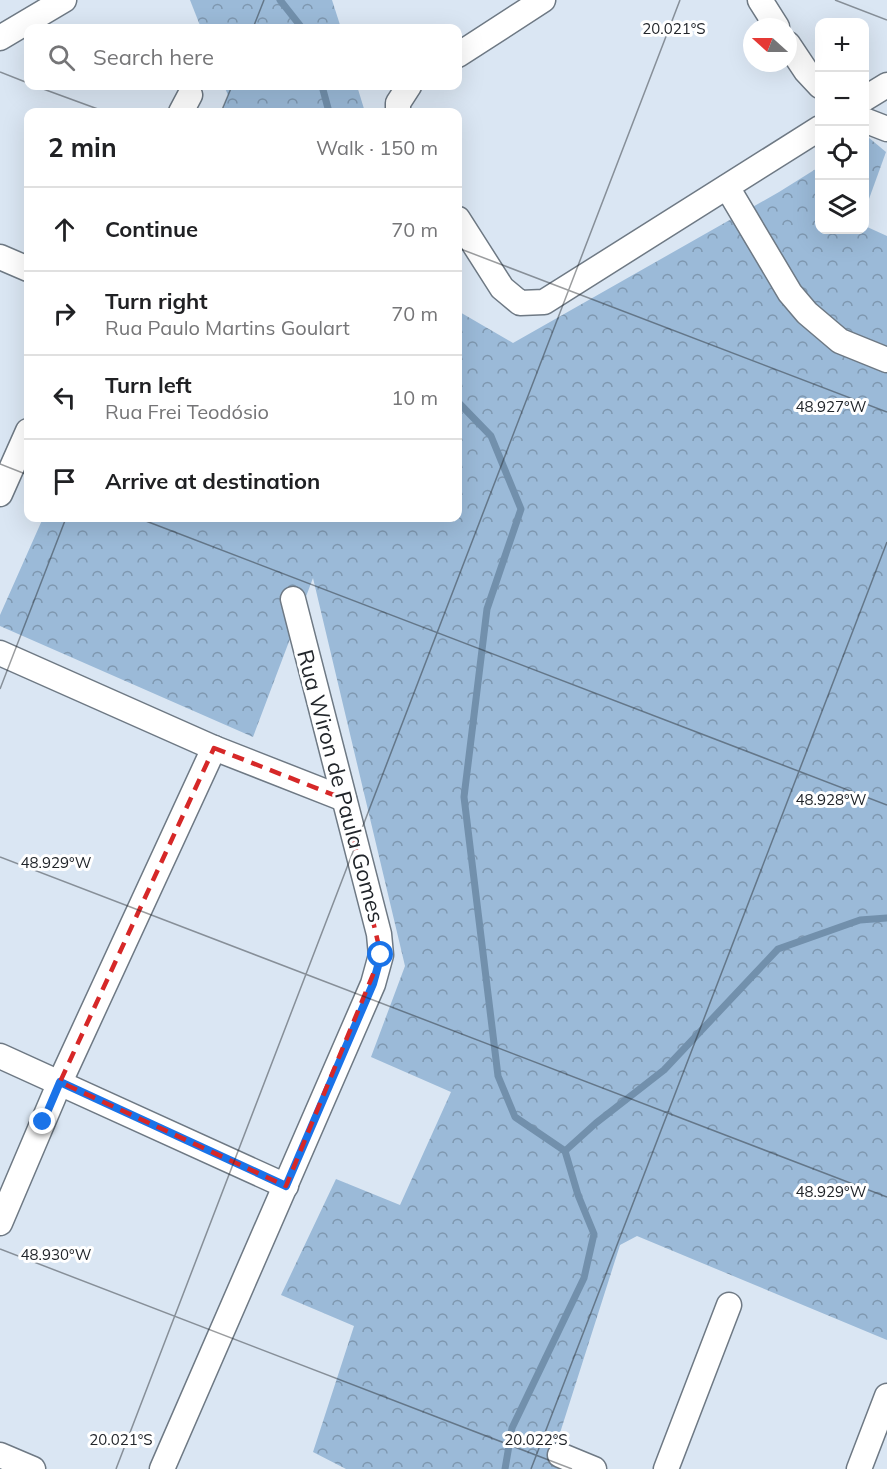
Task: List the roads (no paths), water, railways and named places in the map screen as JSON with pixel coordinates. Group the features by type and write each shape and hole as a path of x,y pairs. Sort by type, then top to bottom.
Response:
{"street":[{"path":"0,38 64,0"},
{"path":"462,52 543,0"},
{"path":"760,0 771,18"},
{"path":"797,58 815,81"},
{"path":"869,96 887,85"},
{"path":"869,122 887,129"},
{"path":"462,225 502,288 520,303 544,302 815,131"},
{"path":"727,187 790,293 807,313 840,341 887,360"},
{"path":"0,257 24,267"},
{"path":"0,494 24,440"},
{"name":"Rua Wiron de Paula Gomes","path":"162,1469 373,984 381,955 379,934 293,599"},
{"path":"0,653 214,748 344,799"},
{"path":"0,1223 60,1082 214,748"},
{"path":"0,1056 286,1186"},
{"path":"666,1469 729,1305"},
{"path":"859,1469 887,1395"},
{"path":"0,1455 33,1469"},
{"path":"560,1455 594,1469"}],"waterway":[{"path":"280,0 299,24"},
{"path":"323,90 328,108"},
{"path":"462,406 491,436 521,509 487,609 464,797 498,1076 515,1117 565,1151"},
{"path":"505,1469 512,1428 584,1278 594,1234 578,1195 565,1151 596,1123 664,1070 778,949 860,920 887,918"}]}
